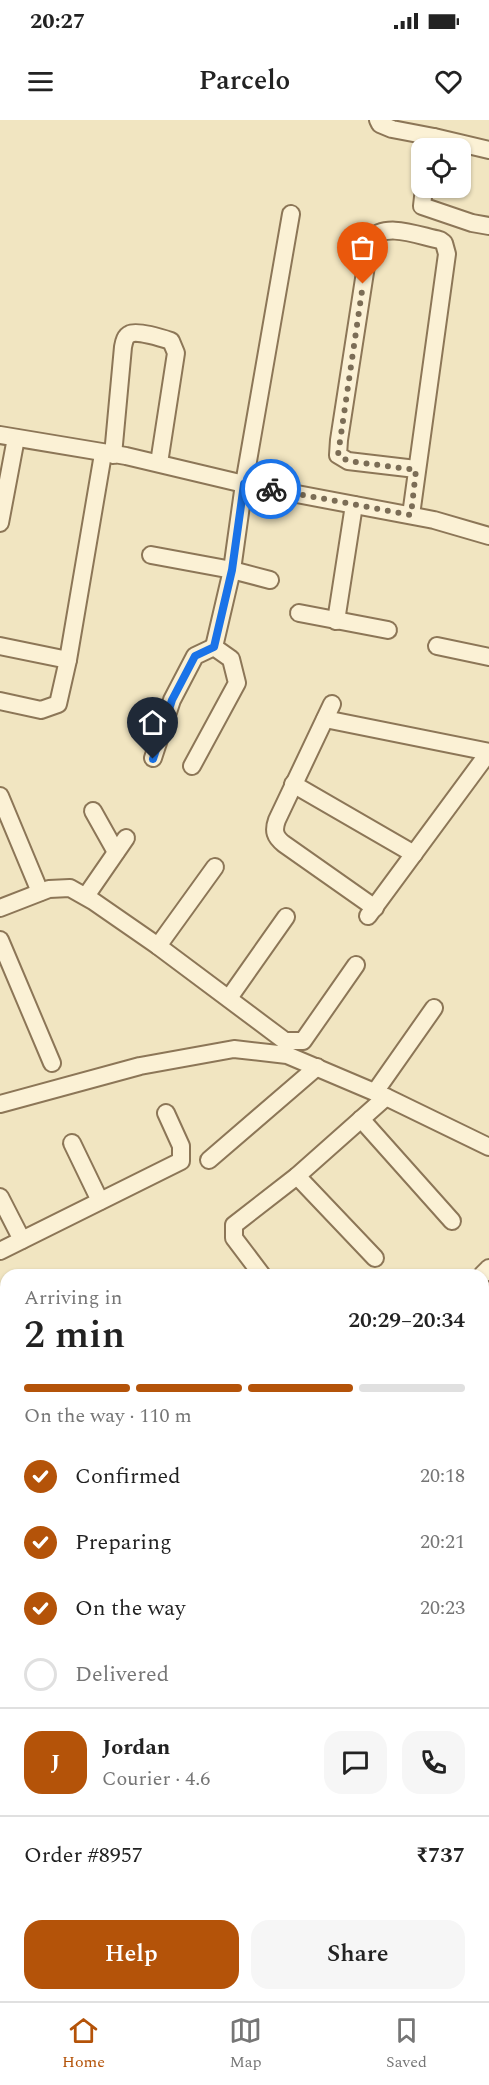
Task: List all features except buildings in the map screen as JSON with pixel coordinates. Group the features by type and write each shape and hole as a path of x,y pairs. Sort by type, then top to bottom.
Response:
{"street":[{"path":"378,120 380,124 418,138"},
{"path":"471,148 489,150"},
{"path":"423,198 422,206 472,223 489,226"},
{"path":"214,647 232,570 244,484 291,214"},
{"path":"411,515 447,255 444,243 440,240 386,230 374,234 370,240 338,455 348,461 416,470"},
{"path":"0,700 41,710 58,704 108,454 123,347 129,334 135,332 171,341 176,348 159,463"},
{"path":"0,523 8,436 159,463 244,484 411,515 489,536"},
{"path":"336,621 354,505"},
{"path":"151,555 232,570 270,580"},
{"path":"299,613 388,630"},
{"path":"0,646 68,660"},
{"path":"437,646 489,657"},
{"path":"153,759 172,700 195,656 214,647"},
{"path":"192,766 237,683 231,659 214,647"},
{"path":"329,712 489,752 371,912 278,840 275,834 274,827 293,784 329,712"},
{"path":"293,784 414,854"},
{"path":"0,796 40,892"},
{"path":"86,896 121,845 93,811"},
{"path":"158,946 215,867"},
{"path":"0,908 49,889 70,888 86,896 158,946 285,1041 303,1041 356,965"},
{"path":"229,998 286,917"},
{"path":"0,940 52,1063"},
{"path":"257,1269 234,1238 234,1225 297,1176 361,1119 380,1094 434,1008"},
{"path":"0,1104 140,1066 234,1049 287,1055 380,1094 489,1147"},
{"path":"209,1160 317,1067"},
{"path":"0,1251 181,1161 181,1146 166,1113"},
{"path":"361,1119 452,1221"},
{"path":"72,1143 100,1201"},
{"path":"297,1176 375,1258"},
{"path":"0,1197 22,1240"}],"way so far":[{"path":"271,489 411,515 416,470 348,461 338,455 363,284"}],"route":[{"path":"153,759 172,700 195,656 214,647 232,570 244,484 271,489"}]}
